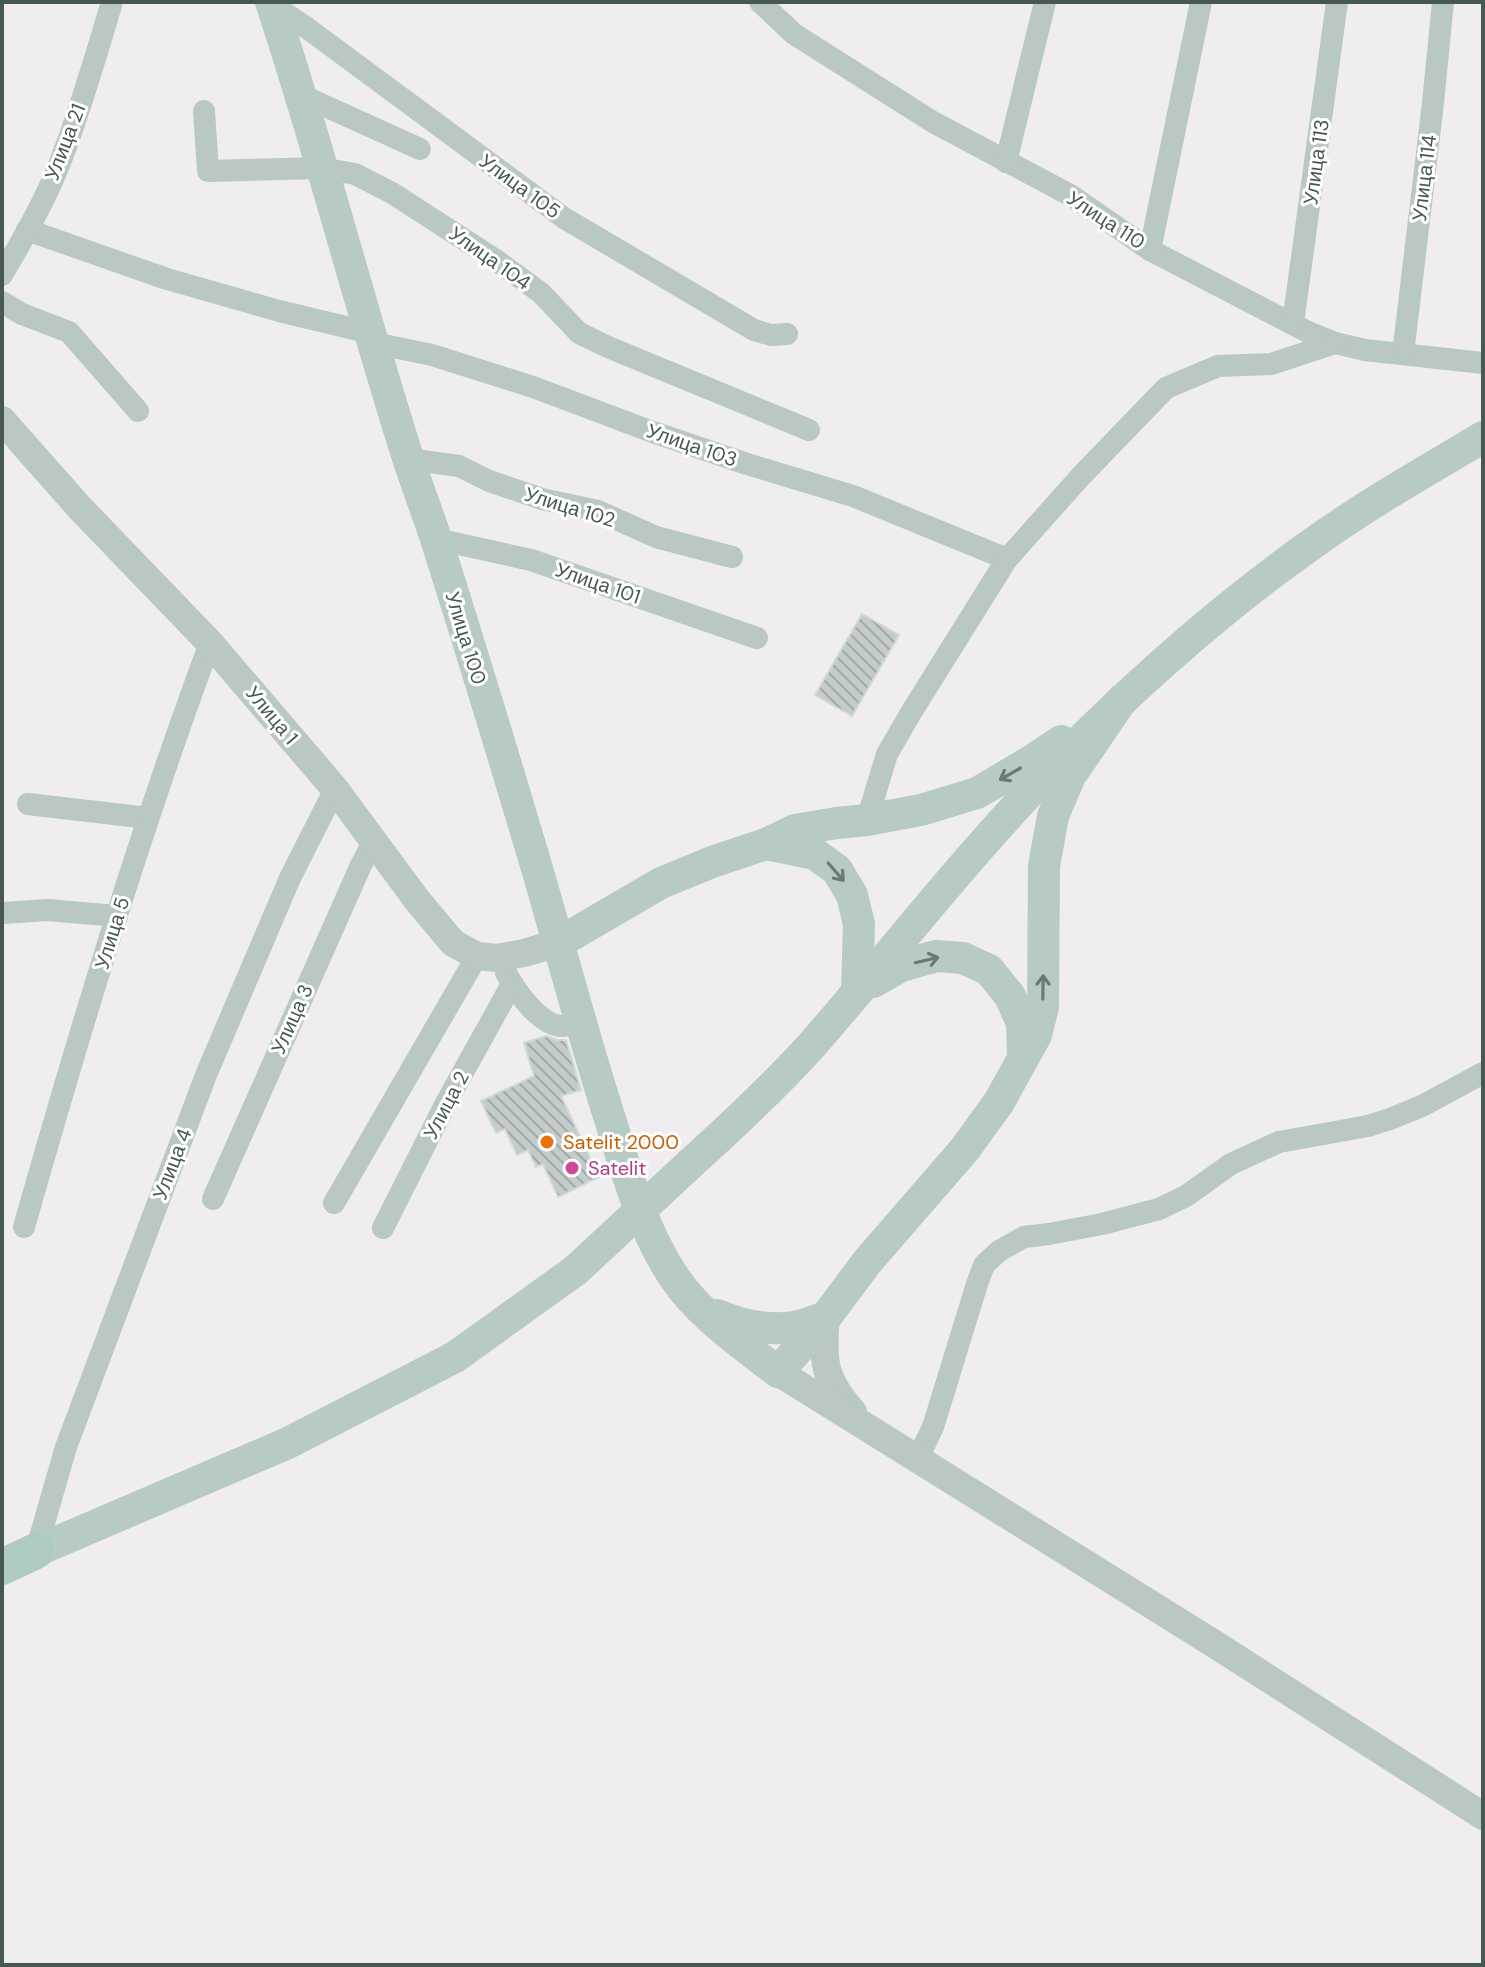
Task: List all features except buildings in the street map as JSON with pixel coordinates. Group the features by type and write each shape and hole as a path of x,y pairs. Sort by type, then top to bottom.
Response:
{"main road":[{"name":"Улица 100","path":"271,3 624,1166 653,1240 674,1278 698,1306 778,1372"},
{"path":"2,1564 288,1443 455,1357 576,1270 753,1107 809,1048 1044,777 1122,700 1205,626 1320,538 1483,437"},
{"path":"558,943 661,883 795,830 921,810 977,793 1122,700"},
{"path":"778,1372 826,1317 867,1262 965,1149 999,1102 1023,1061 1036,1035 1043,1007 1044,866 1053,816 1070,776 1122,700"},
{"path":"766,844 815,854 837,870 852,895 859,924 857,992"},
{"path":"857,992 901,966 936,956 963,958 989,970 1010,996 1022,1023 1023,1061"},
{"path":"698,1306 738,1324 768,1327 794,1327 826,1317"}],"street":[{"name":"Улица 21","path":"2,275 60,163 112,2"},
{"path":"1006,162 1045,2"},
{"path":"1150,250 1201,2"},
{"name":"Улица 113","path":"1293,323 1337,2"},
{"name":"Улица 114","path":"1403,354 1443,2"},
{"name":"Улица 105","path":"271,3 564,218 754,330 771,335 787,334"},
{"name":"Улица 110","path":"763,3 794,34 933,122 1072,196 1150,250 1308,332 1365,350 1483,363"},
{"path":"301,95 420,149"},
{"name":"Улица 104","path":"204,111 208,171 321,168 355,174 392,193 496,260 541,293 579,333 809,430"},
{"path":"27,230 167,279 372,338"},
{"path":"2,302 22,314 69,332 138,411"},
{"name":"Улица 103","path":"372,338 533,387 733,459 853,496 1007,559"},
{"path":"867,820 887,754 1007,559 1166,388 1218,366 1271,364 1335,343"},
{"name":"Улица 1","path":"2,420 79,507 210,643 335,789 417,900 453,943 487,957"},
{"name":"Улица 102","path":"408,459 459,466 489,481 542,499 598,511 656,537 732,557"},
{"name":"Улица 101","path":"436,539 531,560 757,638"},
{"name":"Улица 5","path":"24,1227 148,818 210,643"},
{"name":"Улица 4","path":"36,1551 66,1447 206,1075 290,878 335,789"},
{"path":"28,804 148,818"},
{"name":"Улица 3","path":"213,1199 374,841"},
{"path":"2,913 48,910 117,916"},
{"path":"487,957 524,953 558,943"},
{"path":"487,957 540,1018 559,1026 580,1024"},
{"path":"334,1203 487,957"},
{"name":"Улица 2","path":"383,1228 447,1101 512,984"},
{"path":"918,1458 933,1427 984,1265 999,1251 1024,1237 1102,1224 1159,1209 1186,1196 1231,1164 1267,1147 1390,1119 1422,1106 1483,1073"},
{"path":"826,1317 823,1349 827,1371 838,1396 864,1424"},
{"path":"778,1372 1483,1816"}],"place":[{"name":"Satelit 2000","path":"547,1142"},
{"name":"Satelit","path":"572,1168"}]}
